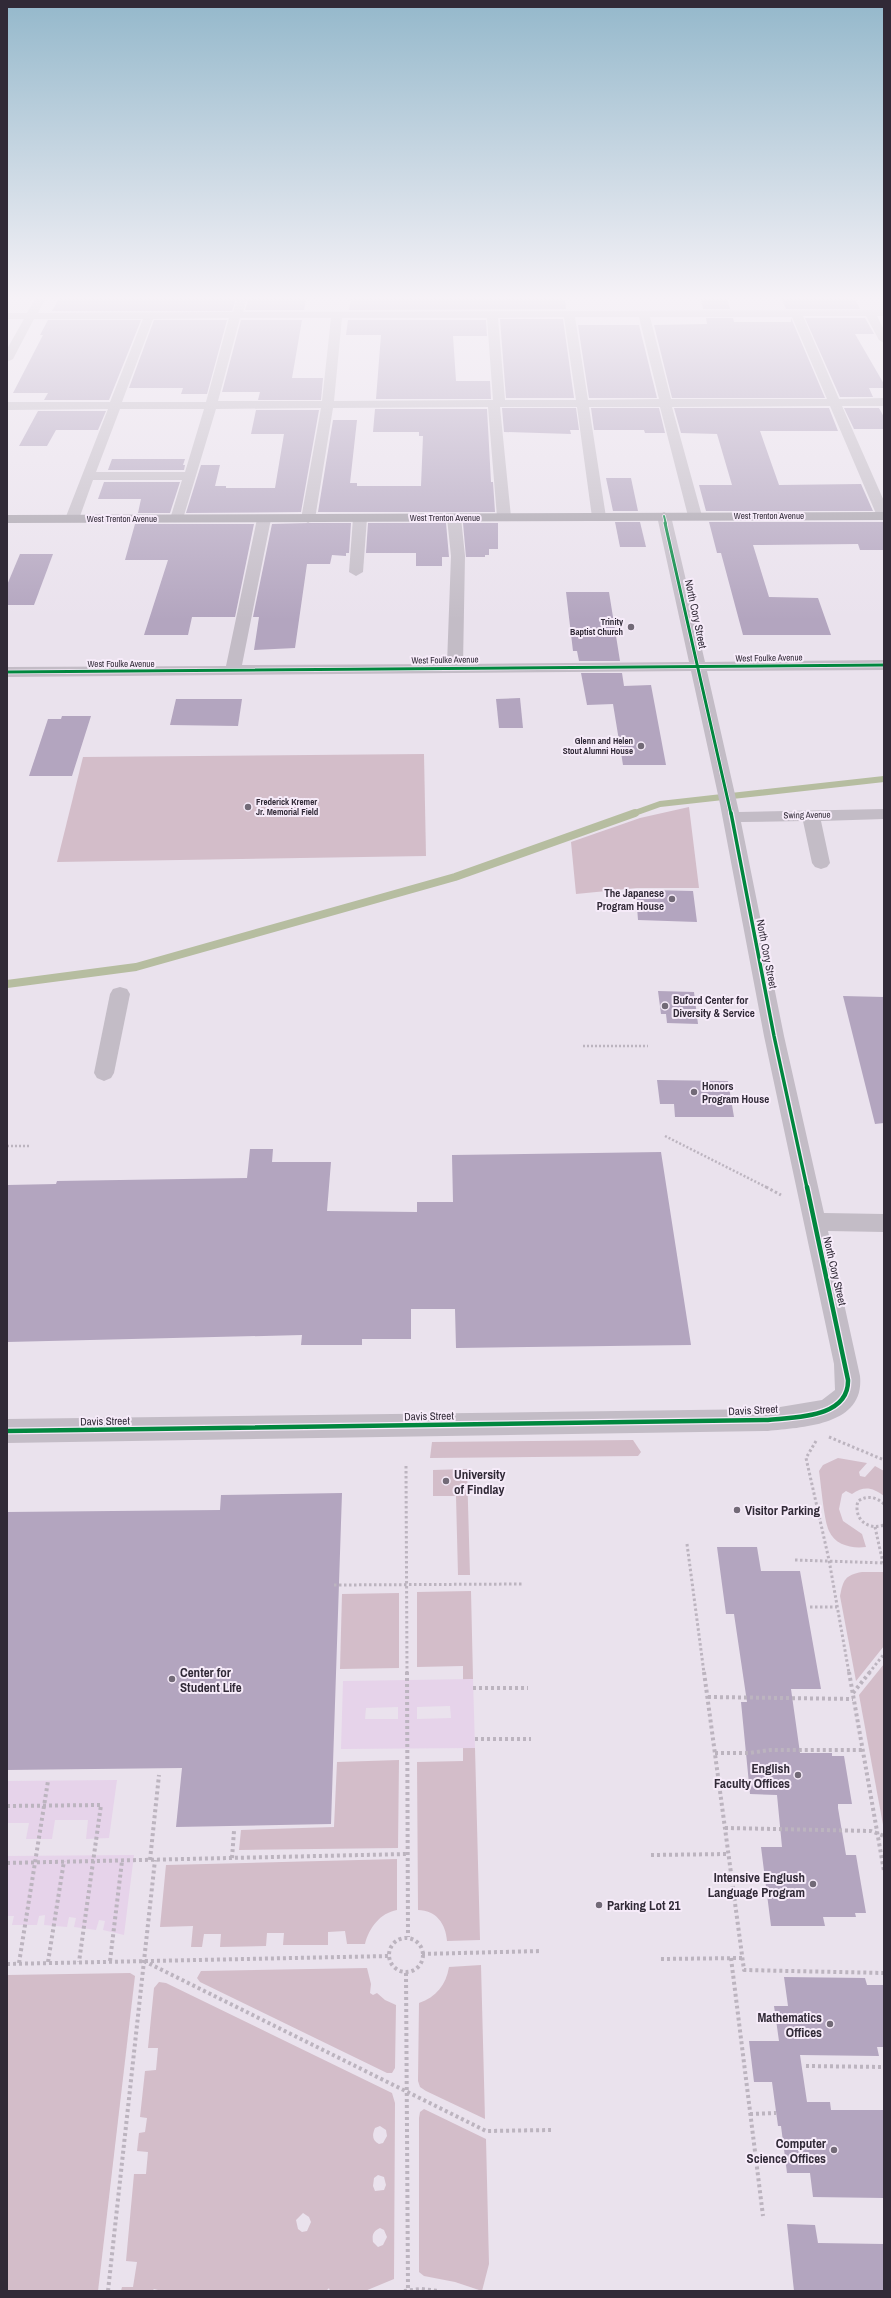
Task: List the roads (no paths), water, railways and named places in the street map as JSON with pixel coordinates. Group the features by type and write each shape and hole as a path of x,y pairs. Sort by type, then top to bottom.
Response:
{"main road":[{"name":"West Trenton Avenue","path":"7,519 884,516"}],"street":[{"path":"72,518 115,406"},
{"path":"177,519 211,406"},
{"path":"308,518 328,406"},
{"path":"496,406 504,517"},
{"path":"582,406 599,517"},
{"path":"667,406 695,516"},
{"path":"837,406 884,516"},
{"path":"88,476 190,476"},
{"name":"North Cory Street","path":"664,516 698,666 774,1036 846,1364 848,1383 846,1396"},
{"path":"356,572 360,518"},
{"path":"454,518 458,556 455,668"},
{"path":"233,671 264,519"},
{"name":"West Foulke Avenue","path":"7,672 884,664"},
{"name":"Swing Avenue","path":"729,811 811,815 884,814"},
{"path":"811,815 822,863"},
{"path":"104,1074 120,994"},
{"path":"813,1215 884,1223"},
{"name":"Davis Street","path":"7,1431 768,1420 817,1424 846,1396"}],"waterway":[{"path":"632,814 660,804 884,779"},
{"path":"7,984 136,967 455,877 635,813"}],"place":[{"name":"Trinity Baptist Church","path":"631,627"},
{"name":"Glenn and Helen Stout Alumni House","path":"641,746"},
{"name":"Frederick Kremer Jr. Memorial Field","path":"248,807"},
{"name":"The Japanese Program House","path":"672,899"},
{"name":"Buford Center for Diversity & Service","path":"665,1006"},
{"name":"Honors Program House","path":"694,1092"},
{"name":"University of Findlay","path":"446,1481"},
{"name":"Visitor Parking","path":"737,1510"},
{"name":"Center for Student Life","path":"172,1679"},
{"name":"English Faculty Offices","path":"798,1775"},
{"name":"Intensive Englush Language Program","path":"813,1884"},
{"name":"Parking Lot 21","path":"599,1905"},
{"name":"Mathematics Offices","path":"830,2024"},
{"name":"Computer Science Offices","path":"834,2150"}]}
